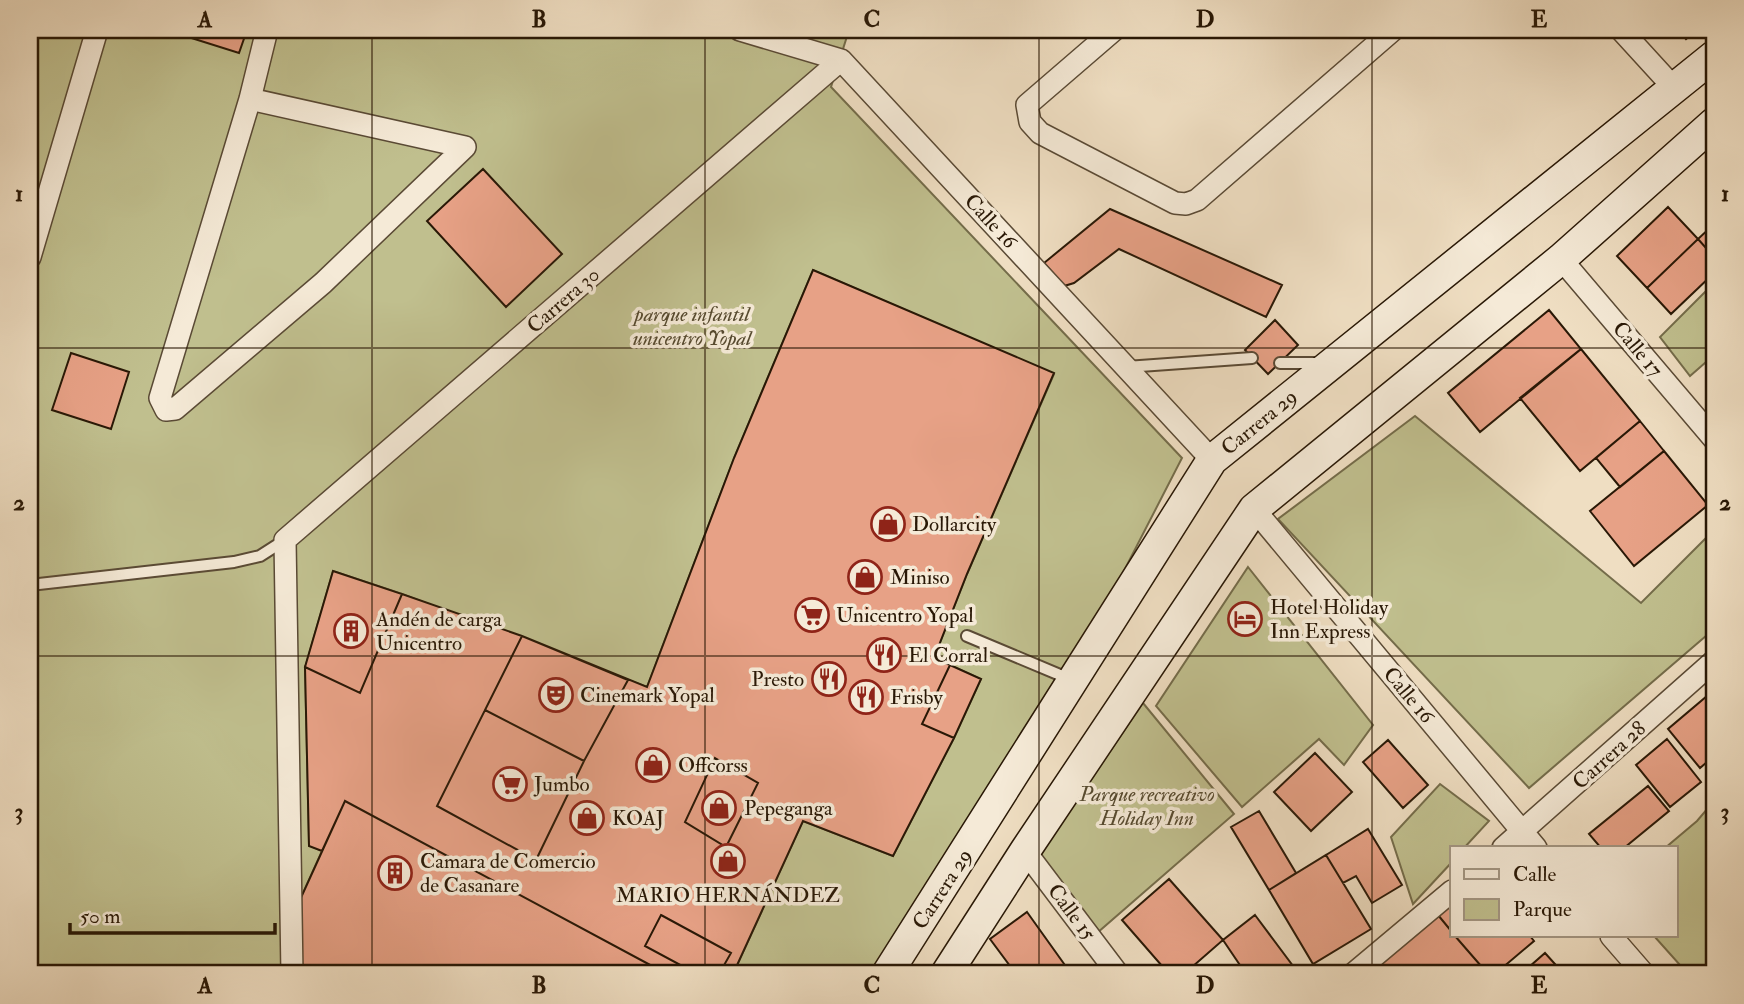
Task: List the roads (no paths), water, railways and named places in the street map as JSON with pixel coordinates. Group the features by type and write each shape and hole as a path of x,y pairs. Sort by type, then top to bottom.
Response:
{"main road":[{"name":"Carrera 29","path":"887,974 1212,460 1714,56"},
{"path":"946,974 1254,509 1561,259 1712,130"}],"street":[{"path":"31,258 97,30"},
{"path":"250,99 464,147 323,283 175,409 166,410 160,397 250,99 267,30"},
{"path":"740,30 841,60"},
{"path":"1114,30 1027,105 1030,122 1040,133 1052,140 1175,203 1186,204 1197,200 1393,30"},
{"path":"1621,30 1674,88"},
{"name":"Calle 16","path":"841,60 1212,460"},
{"name":"Carrera 30","path":"285,540 841,60"},
{"name":"Calle 17","path":"1561,259 1714,439"},
{"name":"Calle 16","path":"1254,509 1530,840"},
{"path":"285,540 292,974"},
{"name":"Carrera 28","path":"1510,846 1530,840 1714,661"},
{"name":"Calle 15","path":"1025,851 1118,974"},
{"path":"1353,974 1450,893"},
{"path":"1612,937 1644,974"}],"lane":[{"path":"1126,367 1252,358"},
{"path":"1280,363 1331,364"},
{"path":"30,585 234,562 260,556 285,540"},
{"path":"967,636 1074,681"}],"place":[{"name":"Dollarcity","path":"888,524"},
{"name":"Miniso","path":"865,577"},
{"name":"Unicentro Yopal","path":"812,615"},
{"name":"Hotel Holiday Inn Express","path":"1245,619"},
{"name":"Andén de carga Unicentro","path":"351,631"},
{"name":"El Corral","path":"884,655"},
{"name":"Presto","path":"829,679"},
{"name":"Cinemark Yopal","path":"556,695"},
{"name":"Frisby","path":"866,697"},
{"name":"Offcorss","path":"653,765"},
{"name":"Jumbo","path":"510,784"},
{"name":"Pepeganga","path":"719,808"},
{"name":"KOAJ","path":"587,818"},
{"name":"MARIO HERNÁNDEZ","path":"728,861"},
{"name":"Camara de Comercio de Casanare","path":"395,873"}],"park label":[{"name":"parque infantil unicentro Yopal","path":"692,326"},
{"name":"Parque recreativo Holiday Inn","path":"1147,806"}]}
